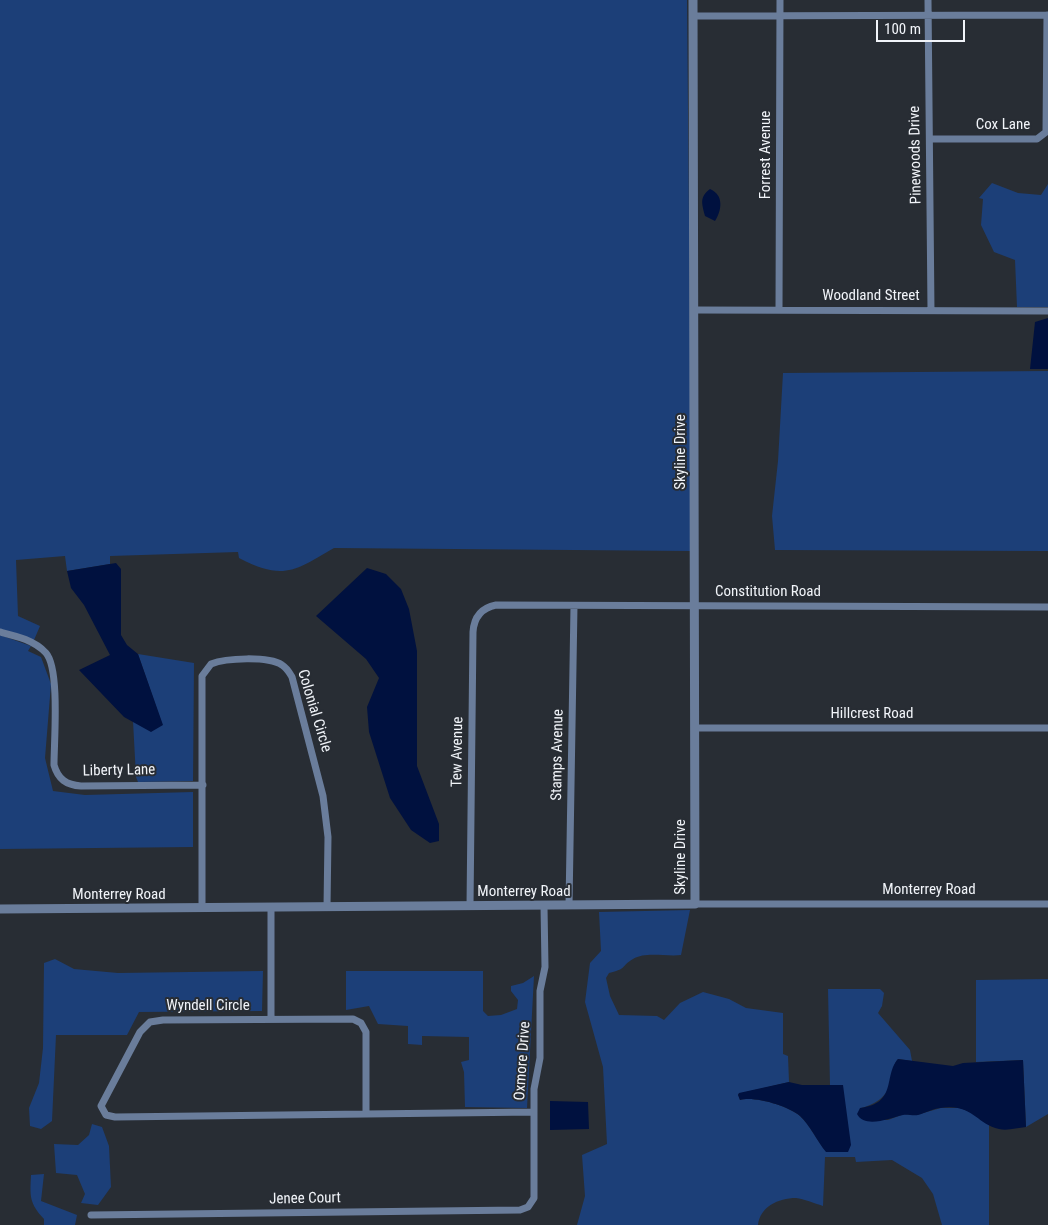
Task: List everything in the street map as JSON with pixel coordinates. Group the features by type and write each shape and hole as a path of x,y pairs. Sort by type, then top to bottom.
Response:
{"street":[{"name":"Skyline Drive","path":"693,0 695,904"},
{"name":"Forrest Avenue","path":"779,310 780,0"},
{"name":"Pinewoods Drive","path":"928,0 931,310"},
{"path":"693,16 1048,15"},
{"name":"Cox Lane","path":"930,139 1037,139 1042,137 1046,132 1048,15"},
{"name":"Woodland Street","path":"694,310 1048,311"},
{"name":"Constitution Road","path":"489,606 1048,607"},
{"name":"Tew Avenue","path":"470,906 474,625 480,612 489,606"},
{"name":"Stamps Avenue","path":"569,905 574,606"},
{"name":"Liberty Lane","path":"0,632 34,644 45,652 53,666 54,765 62,781 81,786 203,785"},
{"name":"Colonial Circle","path":"202,908 202,682 205,670 211,664 221,661 259,660 281,664 292,677 323,796 328,837 327,907"},
{"name":"Hillcrest Road","path":"695,728 1048,728"},
{"name":"Monterrey Road","path":"0,909 695,904 1048,904"},
{"name":"Oxmore Drive","path":"520,1210 528,1207 534,1198 534,1089 540,1058 540,991 545,967 544,906"},
{"path":"271,907 271,1020"},
{"name":"Wyndell Circle","path":"366,1114 366,1032 362,1023 353,1019 163,1020 150,1022 140,1032 101,1106 106,1114 115,1117 534,1112"},
{"name":"Jenee Court","path":"91,1215 520,1210"}],"shaded area":[{"path":"0,0 687,0 692,551 334,548 309,563 288,570 278,571 254,565 239,558 238,552 110,556 110,564 67,571 65,556 16,560 18,616 40,626 34,640 0,629"},
{"path":"992,183 1018,193 1041,195 1048,184 1048,307 1017,307 1015,260 994,252 981,225 983,199 979,198"},
{"path":"710,189 720,199 720,208 715,221 705,216 702,204 704,195"},
{"path":"1048,318 1048,369 1030,369 1035,322"},
{"path":"1048,371 1048,551 775,550 772,516 778,461 783,373"},
{"path":"116,563 121,569 121,635 127,645 138,654 163,725 151,732 124,717 79,670 110,655 84,605 71,588 67,571"},
{"path":"367,568 386,574 401,589 409,609 417,651 417,766 439,824 439,841 430,843 411,830 390,798 369,732 367,707 379,678 366,659 316,616"},
{"path":"0,635 31,646 28,651 41,657 51,684 45,758 53,791 85,795 193,792 193,847 0,849"},
{"path":"138,654 194,663 193,781 138,782 136,777 133,721 151,731 162,724"},
{"path":"690,910 681,955 644,955 629,961 621,969 609,973 606,978 610,996 619,1015 657,1016 664,1020 680,1003 703,992 729,999 746,1008 783,1013 783,1054 788,1056 789,1082 738,1094 740,1100 754,1099 780,1105 795,1112 807,1124 826,1151 843,1085 830,1086 828,989 880,989 884,993 882,1006 878,1013 910,1050 912,1061 898,1059 885,1094 872,1104 861,1108 879,1120 888,1120 904,1114 916,1115 941,1108 960,1108 973,1113 989,1125 989,1225 942,1225 933,1194 922,1178 892,1160 856,1162 855,1157 825,1157 823,1206 806,1200 789,1198 777,1202 766,1209 759,1219 758,1225 577,1225 585,1196 582,1155 607,1144 603,1067 585,1002 590,963 601,951 599,912"},
{"path":"55,959 74,969 118,973 263,971 262,1011 139,1012 127,1035 56,1035 52,1121 41,1129 30,1126 29,1108 39,1083 43,1048 44,963"},
{"path":"346,971 483,971 483,1011 488,1016 501,1015 517,1009 518,1000 511,991 511,986 523,983 534,976 527,1108 465,1107 464,1072 461,1062 469,1060 469,1037 422,1036 422,1045 408,1044 408,1026 378,1024 369,1006 346,1010"},
{"path":"1048,979 1048,1114 1026,1127 1023,1060 976,1062 976,980"},
{"path":"898,1059 953,1066 963,1063 1023,1060 1026,1127 1009,1130 999,1129 985,1123 967,1111 951,1107 918,1115 903,1115 885,1120 866,1121 857,1114 860,1108 880,1101 885,1095 891,1073"},
{"path":"789,1082 802,1085 843,1085 851,1145 848,1152 826,1152 807,1124 795,1112 780,1105 754,1099 740,1100 738,1095 739,1093"},
{"path":"550,1101 588,1102 589,1129 550,1130"},
{"path":"92,1124 102,1127 109,1146 111,1187 98,1205 81,1203 85,1194 77,1175 56,1173 54,1144 78,1145 89,1135"},
{"path":"44,1174 41,1201 77,1215 75,1225 44,1225 44,1219 33,1204 30,1188 31,1175"}]}
